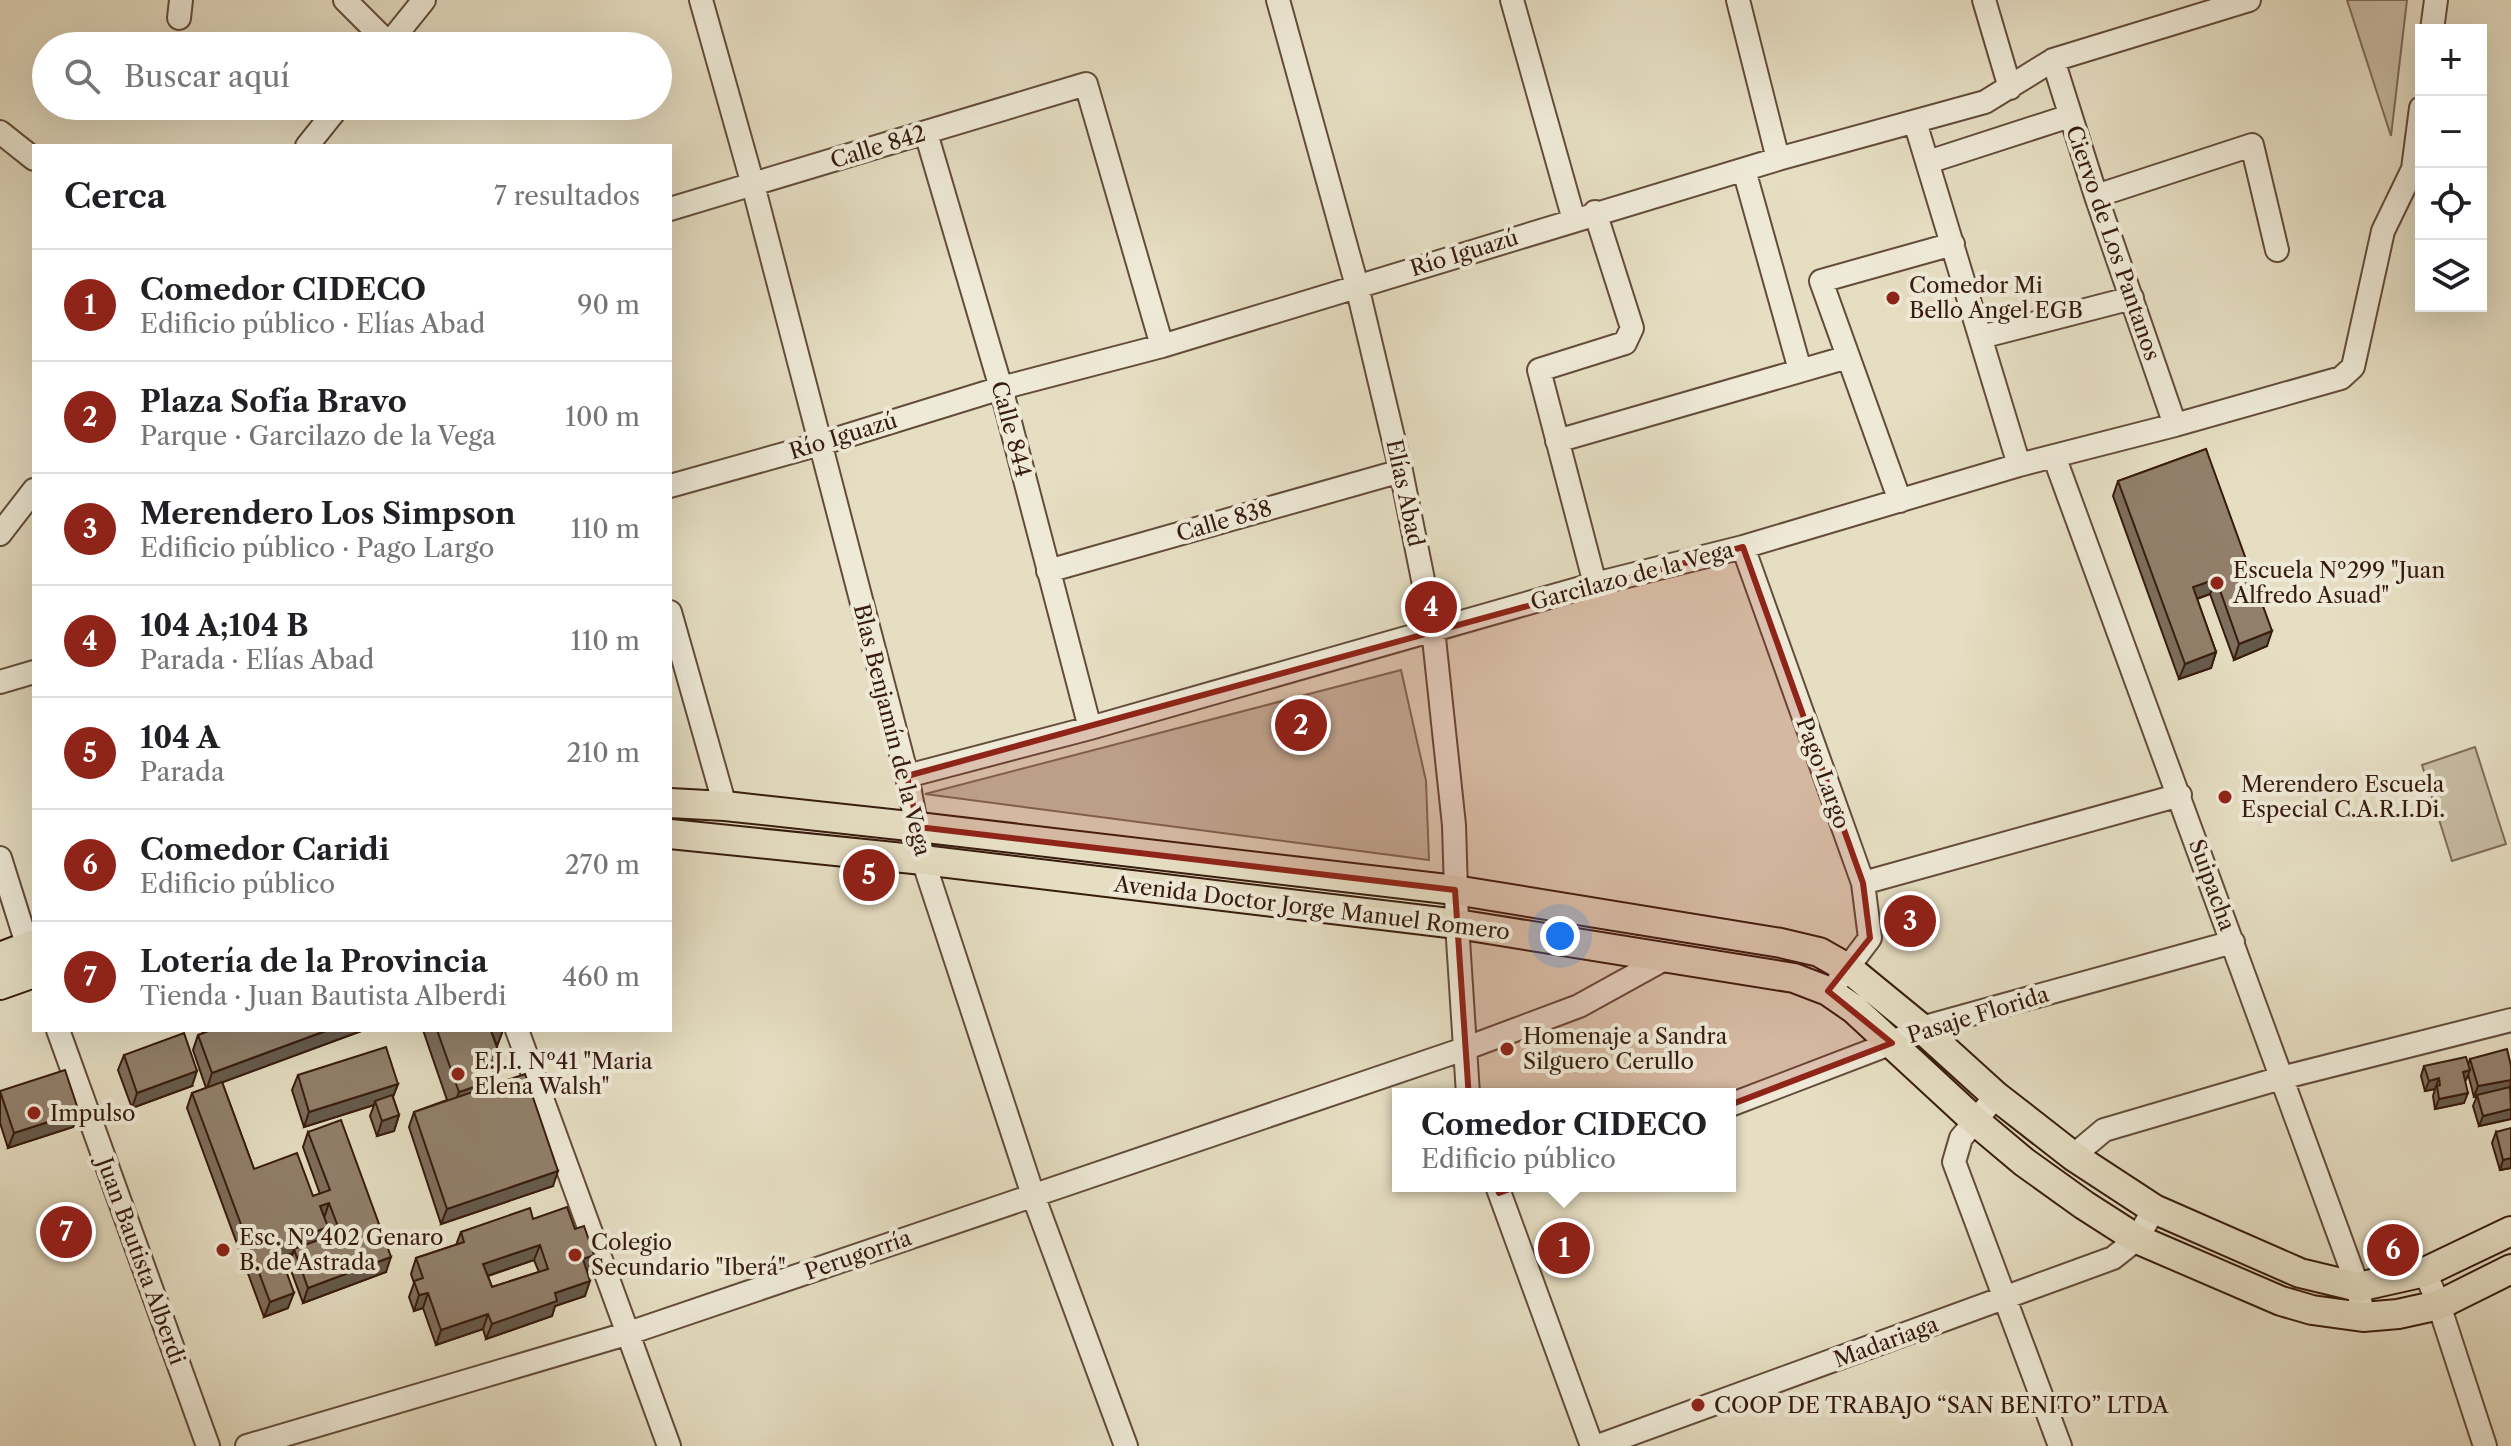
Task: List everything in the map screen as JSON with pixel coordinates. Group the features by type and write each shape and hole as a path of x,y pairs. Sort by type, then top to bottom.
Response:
{"main road":[{"name":"Avenida Doctor Jorge Manuel Romero","path":"672,803 918,827 1455,890 1781,943 1819,952 1849,969 1921,1028 1996,1096 2073,1156 2154,1209 2300,1273 2358,1287 2425,1272 2511,1231"},
{"name":"Avenida Doctor Jorge Manuel Romero","path":"672,834 923,860 1457,924 1794,978 1828,991 1854,1009 2024,1162 2137,1239 2281,1301 2312,1310 2363,1317 2398,1314 2439,1305 2511,1269"},
{"path":"0,957 32,957"},
{"path":"0,985 32,957"}],"street":[{"path":"345,0 376,32"},
{"path":"398,32 424,0"},
{"name":"Blas Benjamín de la Vega","path":"701,0 753,185 907,776 923,860 1033,1195 1126,1446"},
{"name":"Elías Abad","path":"1278,0 1357,286 1401,471 1433,629 1454,825 1467,1088"},
{"path":"1512,0 1585,216 1632,328 1625,343 1539,370 1595,584"},
{"path":"1738,0 1778,159"},
{"path":"1984,0 2010,88"},
{"name":"Río Iguazú","path":"672,485 1001,388 1162,346 1585,216 1985,102 2053,60 2212,5 2249,0"},
{"path":"2433,24 2436,0"},
{"name":"Ciervo de Los Pantanos","path":"2053,60 2175,425"},
{"name":"Calle 842","path":"672,208 1086,84 1162,346"},
{"path":"1928,162 2070,116"},
{"path":"309,144 328,120"},
{"path":"1915,122 2019,465"},
{"path":"0,132 32,157"},
{"name":"Calle 844","path":"926,133 1001,388 1090,728"},
{"path":"2096,196 2252,145 2277,250"},
{"name":"Garcilazo de la Vega","path":"907,776 1090,728 1595,584 1743,547 2019,465 2341,378 2353,367 2383,231 2413,169 2415,154"},
{"path":"1744,170 1800,370"},
{"path":"1900,501 1821,281 1953,244"},
{"path":"1981,337 2132,298"},
{"path":"1557,441 1848,357"},
{"name":"Suipacha","path":"2054,456 2358,1287 2363,1317"},
{"name":"Calle 838","path":"1048,571 1401,471"},
{"path":"0,534 32,493"},
{"name":"Pago Largo","path":"1743,547 1863,883 1870,938 1849,969 1828,991"},
{"path":"672,619 725,806"},
{"path":"0,682 32,673"},
{"path":"1863,883 2180,795"},
{"path":"0,858 32,957"},
{"name":"Pasaje Florida","path":"1736,1103 1892,1043 1921,1028 2233,942"},
{"name":"Perugorría","path":"247,1446 626,1334 1464,1049 1579,1006 1666,958"},
{"path":"2073,1156 2104,1130 2281,1078 2511,1020"},
{"name":"Juan Bautista Alberdi","path":"59,1032 208,1446"},
{"path":"518,1032 669,1446"},
{"path":"1996,1096 1961,1138 1954,1162 2060,1446"},
{"path":"1505,1192 1592,1446"},
{"name":"Madariaga","path":"1598,1446 2113,1258 2137,1239 2154,1209"},
{"path":"2425,1272 2439,1305 2485,1446"}],"highlighted area":[{"path":"1743,547 1863,883 1870,938 1828,991 1892,1043 1499,1193 1469,1099 1455,890 918,827 907,776"}],"shaded area":[{"path":"2347,0 2407,0 2391,136"},
{"path":"1401,670 1426,781 1429,860 925,794"},
{"path":"2475,747 2506,844 2452,861 2422,765"}],"building":[{"name":"Escuela Nº299 \"Juan Alfredo Asuad\"","path":"2206,449 2272,631 2239,644 2216,579 2193,587 2216,652 2185,664 2118,481"},
{"path":"206,1032 323,1032 212,1073 198,1035"},
{"path":"438,1032 491,1032 498,1050 474,1058 483,1084 459,1092"},
{"path":"184,1033 197,1071 137,1093 124,1055"},
{"path":"386,1047 398,1084 309,1112 298,1075"},
{"path":"2507,1049 2511,1080 2478,1086 2470,1059"},
{"path":"2466,1057 2470,1070 2463,1072 2468,1093 2439,1099 2439,1078 2429,1081 2424,1066"},
{"name":"Impulso","path":"65,1070 79,1112 14,1133 0,1091"},
{"path":"525,1074 558,1171 447,1209 414,1112"},
{"path":"222,1082 254,1169 297,1153 313,1196 330,1190 308,1132 341,1120 391,1257 308,1288 294,1249 340,1232 329,1203 320,1206 328,1227 277,1246 294,1293 270,1302 192,1093"},
{"path":"2510,1087 2511,1109 2483,1116 2477,1095"},
{"path":"392,1095 399,1115 382,1121 375,1101"},
{"path":"2511,1128 2511,1158 2503,1160 2496,1132"},
{"name":"Colegio Secundario \"Iberá\"","path":"567,1207 575,1229 584,1226 594,1255 583,1259 590,1281 555,1293 557,1301 492,1324 488,1314 441,1330 428,1293 419,1295 414,1281 423,1278 416,1258 464,1242 461,1232 530,1208 533,1219","holes":["540,1245 548,1269 492,1287 483,1264"]}],"place":[{"name":"Comedor Mi Bello Angel EGB","path":"1893,298"},
{"name":"Escuela Nº299 \"Juan Alfredo Asuad\"","path":"2217,583"},
{"name":"104 A;104 B","path":"1431,607"},
{"name":"Plaza Sofía Bravo","path":"1301,725"},
{"name":"Merendero Escuela Especial C.A.R.I.Di.","path":"2225,797"},
{"name":"104 A","path":"869,875"},
{"name":"Merendero Los Simpson","path":"1910,921"},
{"name":"Homenaje a Sandra Silguero Cerullo","path":"1507,1049"},
{"name":"E.J.I. Nº41 \"Maria Elena Walsh\"","path":"458,1074"},
{"name":"Impulso","path":"34,1113"},
{"name":"Lotería de la Provincia","path":"66,1232"},
{"name":"Comedor CIDECO","path":"1564,1248"},
{"name":"Esc. Nº 402 Genaro B. de Astrada","path":"223,1250"},
{"name":"Comedor Caridi","path":"2393,1250"},
{"name":"Colegio Secundario \"Iberá\"","path":"575,1255"},
{"name":"COOP DE TRABAJO “SAN BENITO” LTDA","path":"1698,1405"}]}
